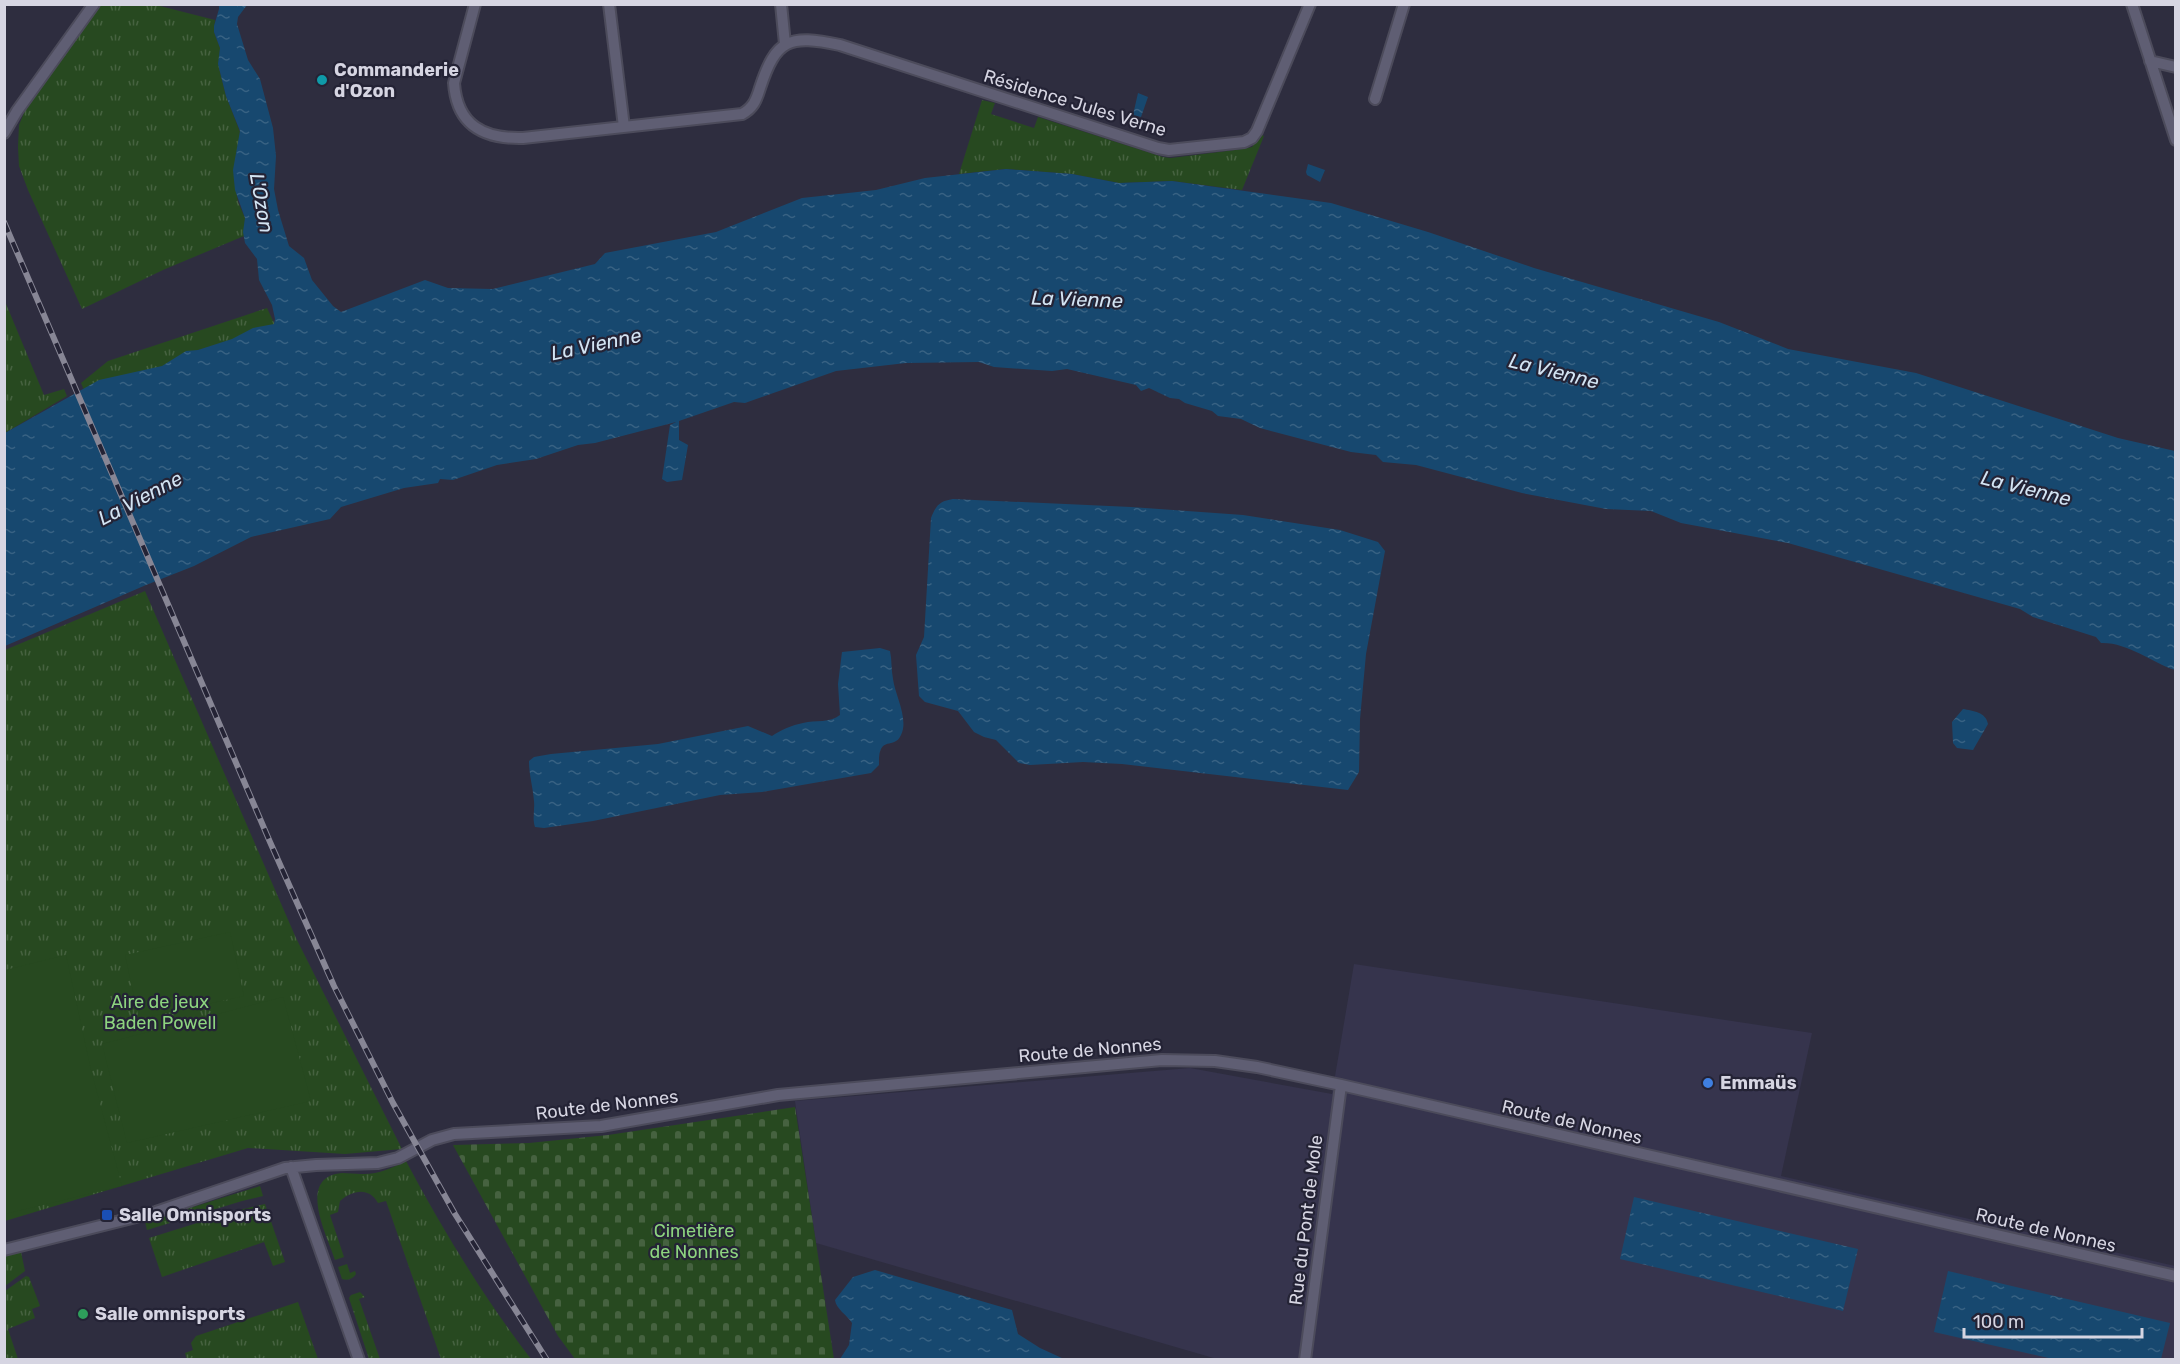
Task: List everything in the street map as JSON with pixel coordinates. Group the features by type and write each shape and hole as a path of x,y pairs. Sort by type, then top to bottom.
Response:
{"street":[{"path":"4,133 17,111 94,4"},
{"path":"475,4 454,83 455,95 459,106 473,126 504,139 742,114 751,109 755,102 774,52 785,44 781,4"},
{"path":"609,4 624,127"},
{"name":"Résidence Jules Verne","path":"785,44 811,41 840,45 1169,150 1244,142 1252,138 1257,131 1310,4"},
{"path":"1375,99 1404,4"},
{"path":"2132,4 2175,140"},
{"path":"2150,61 2175,67"},
{"name":"Route de Nonnes","path":"4,1250 156,1212 291,1167 365,1165 384,1162 398,1158 432,1140 454,1134 602,1126 778,1095 1162,1060 1215,1060 1341,1085 2175,1276"},
{"name":"Rue du Pont de Mole","path":"1305,1359 1341,1085"},
{"path":"291,1167 359,1359"}],"shaded area":[{"path":"1354,964 1812,1033 1781,1176 2175,1266 2175,1359 1217,1359 816,1243 795,1101 1190,1068 1332,1094"}],"green space":[{"path":"156,5 215,20 214,32 220,48 219,68 226,96 240,132 234,179 238,202 245,218 244,236 163,270 82,309 19,166 19,125 26,108 100,6"},
{"path":"982,100 995,103 991,114 1034,128 1038,117 1163,157 1243,149 1252,147 1262,135 1264,136 1242,190 1172,181 1119,183 1072,174 1006,169 959,174"},
{"path":"4,299 44,395 64,389 67,396 5,433"},
{"path":"267,308 276,327 181,355 166,367 84,390 81,383 108,361"},
{"name":"Aire de jeux Baden Powell","path":"145,591 296,938 402,1149 345,1154 248,1148 5,1221 5,650"},
{"path":"230,932 244,996 139,1019 125,955"},
{"path":"66,955 91,1070 122,1186 5,1214 5,970"},
{"path":"283,997 311,1101 127,1143 102,1044"},
{"name":"Cimetière de Nonnes","path":"795,1107 834,1359 575,1359 558,1336 453,1145 529,1143 608,1135"},
{"path":"406,1161 464,1263 531,1359 441,1359 386,1201 378,1203 370,1194 360,1192 350,1194 340,1201 338,1212 330,1215 344,1257 335,1260 318,1209 317,1196 320,1185 328,1177 342,1173 373,1173"},
{"path":"260,1186 263,1196 147,1230 145,1222"},
{"path":"265,1204 285,1262 273,1266 264,1242 162,1277 149,1238"},
{"path":"21,1252 25,1271 5,1286 5,1256"},
{"path":"347,1264 350,1273 355,1271 356,1274 344,1280 338,1267"},
{"path":"26,1276 29,1277 40,1306 32,1309 35,1318 8,1329 18,1359 5,1359 5,1291"},
{"path":"360,1292 365,1297 359,1299 380,1359 369,1359 349,1298"},
{"path":"298,1302 318,1359 187,1360 185,1353 193,1350 191,1343 196,1336"}],"water":[{"path":"219,5 247,5 238,17 237,24 248,60 260,79 273,128 276,156 274,189 289,246 304,258 312,280 333,306 341,312 425,280 448,288 493,289 595,264 605,253 716,232 802,198 876,190 925,178 1006,169 1072,174 1119,183 1172,181 1331,203 1428,232 1534,268 1719,322 1788,349 1916,373 2118,438 2175,451 2175,670 2130,649 2101,643 2096,637 2033,617 2020,609 1788,543 1681,523 1651,511 1606,509 1522,493 1416,465 1383,462 1376,455 1351,452 1260,428 1241,419 1218,416 1212,411 1170,398 1149,388 1141,391 1136,385 1067,369 1052,371 994,367 979,362 906,363 836,371 745,403 734,402 679,421 679,440 688,445 682,480 667,482 662,479 670,425 676,422 595,443 578,445 536,459 497,465 453,480 440,479 438,483 404,488 341,507 330,519 251,537 194,566 5,646 5,433 99,380 162,366 186,351 198,350 232,339 253,328 274,324 272,305 259,280 257,259 245,243 243,232 245,218 235,190 233,170 240,131 226,96 218,64 220,48 214,26"},
{"path":"1138,93 1148,97 1141,117 1133,115"},
{"path":"1308,164 1325,170 1320,182 1307,175"},
{"path":"953,499 1131,507 1243,515 1340,530 1378,542 1385,551 1366,654 1360,719 1359,772 1348,790 1122,764 1083,762 1030,765 1019,763 996,740 974,732 958,711 925,702 919,696 916,655 924,637 931,518 939,504"},
{"path":"880,648 890,651 894,685 903,714 903,729 898,740 881,749 879,765 871,773 762,792 720,795 593,821 544,828 535,827 529,761 534,757 658,744 748,726 772,736 795,725 832,719 840,715 838,684 842,652"},
{"path":"1963,709 1982,715 1988,724 1973,750 1957,748 1953,743 1952,722"},
{"path":"1634,1197 1858,1249 1843,1311 1620,1259"},
{"path":"875,1270 1012,1310 1018,1334 1064,1359 840,1359 849,1345 852,1323 837,1306 835,1300 853,1277"},
{"path":"1948,1271 2170,1323 2161,1359 2053,1359 1934,1332"}],"railway":[{"path":"4,222 334,986 393,1103 455,1214 547,1360"}],"place":[{"name":"Commanderie d'Ozon","path":"322,80"},
{"name":"Emmaüs","path":"1708,1083"},
{"name":"Salle Omnisports","path":"107,1215"},
{"name":"Salle omnisports","path":"83,1314"}],"water label":[{"name":"L'Ozon","path":"262,203"},
{"name":"La Vienne","path":"1077,299"},
{"name":"La Vienne","path":"596,344"},
{"name":"La Vienne","path":"1554,371"},
{"name":"La Vienne","path":"2026,488"},
{"name":"La Vienne","path":"140,498"}]}
